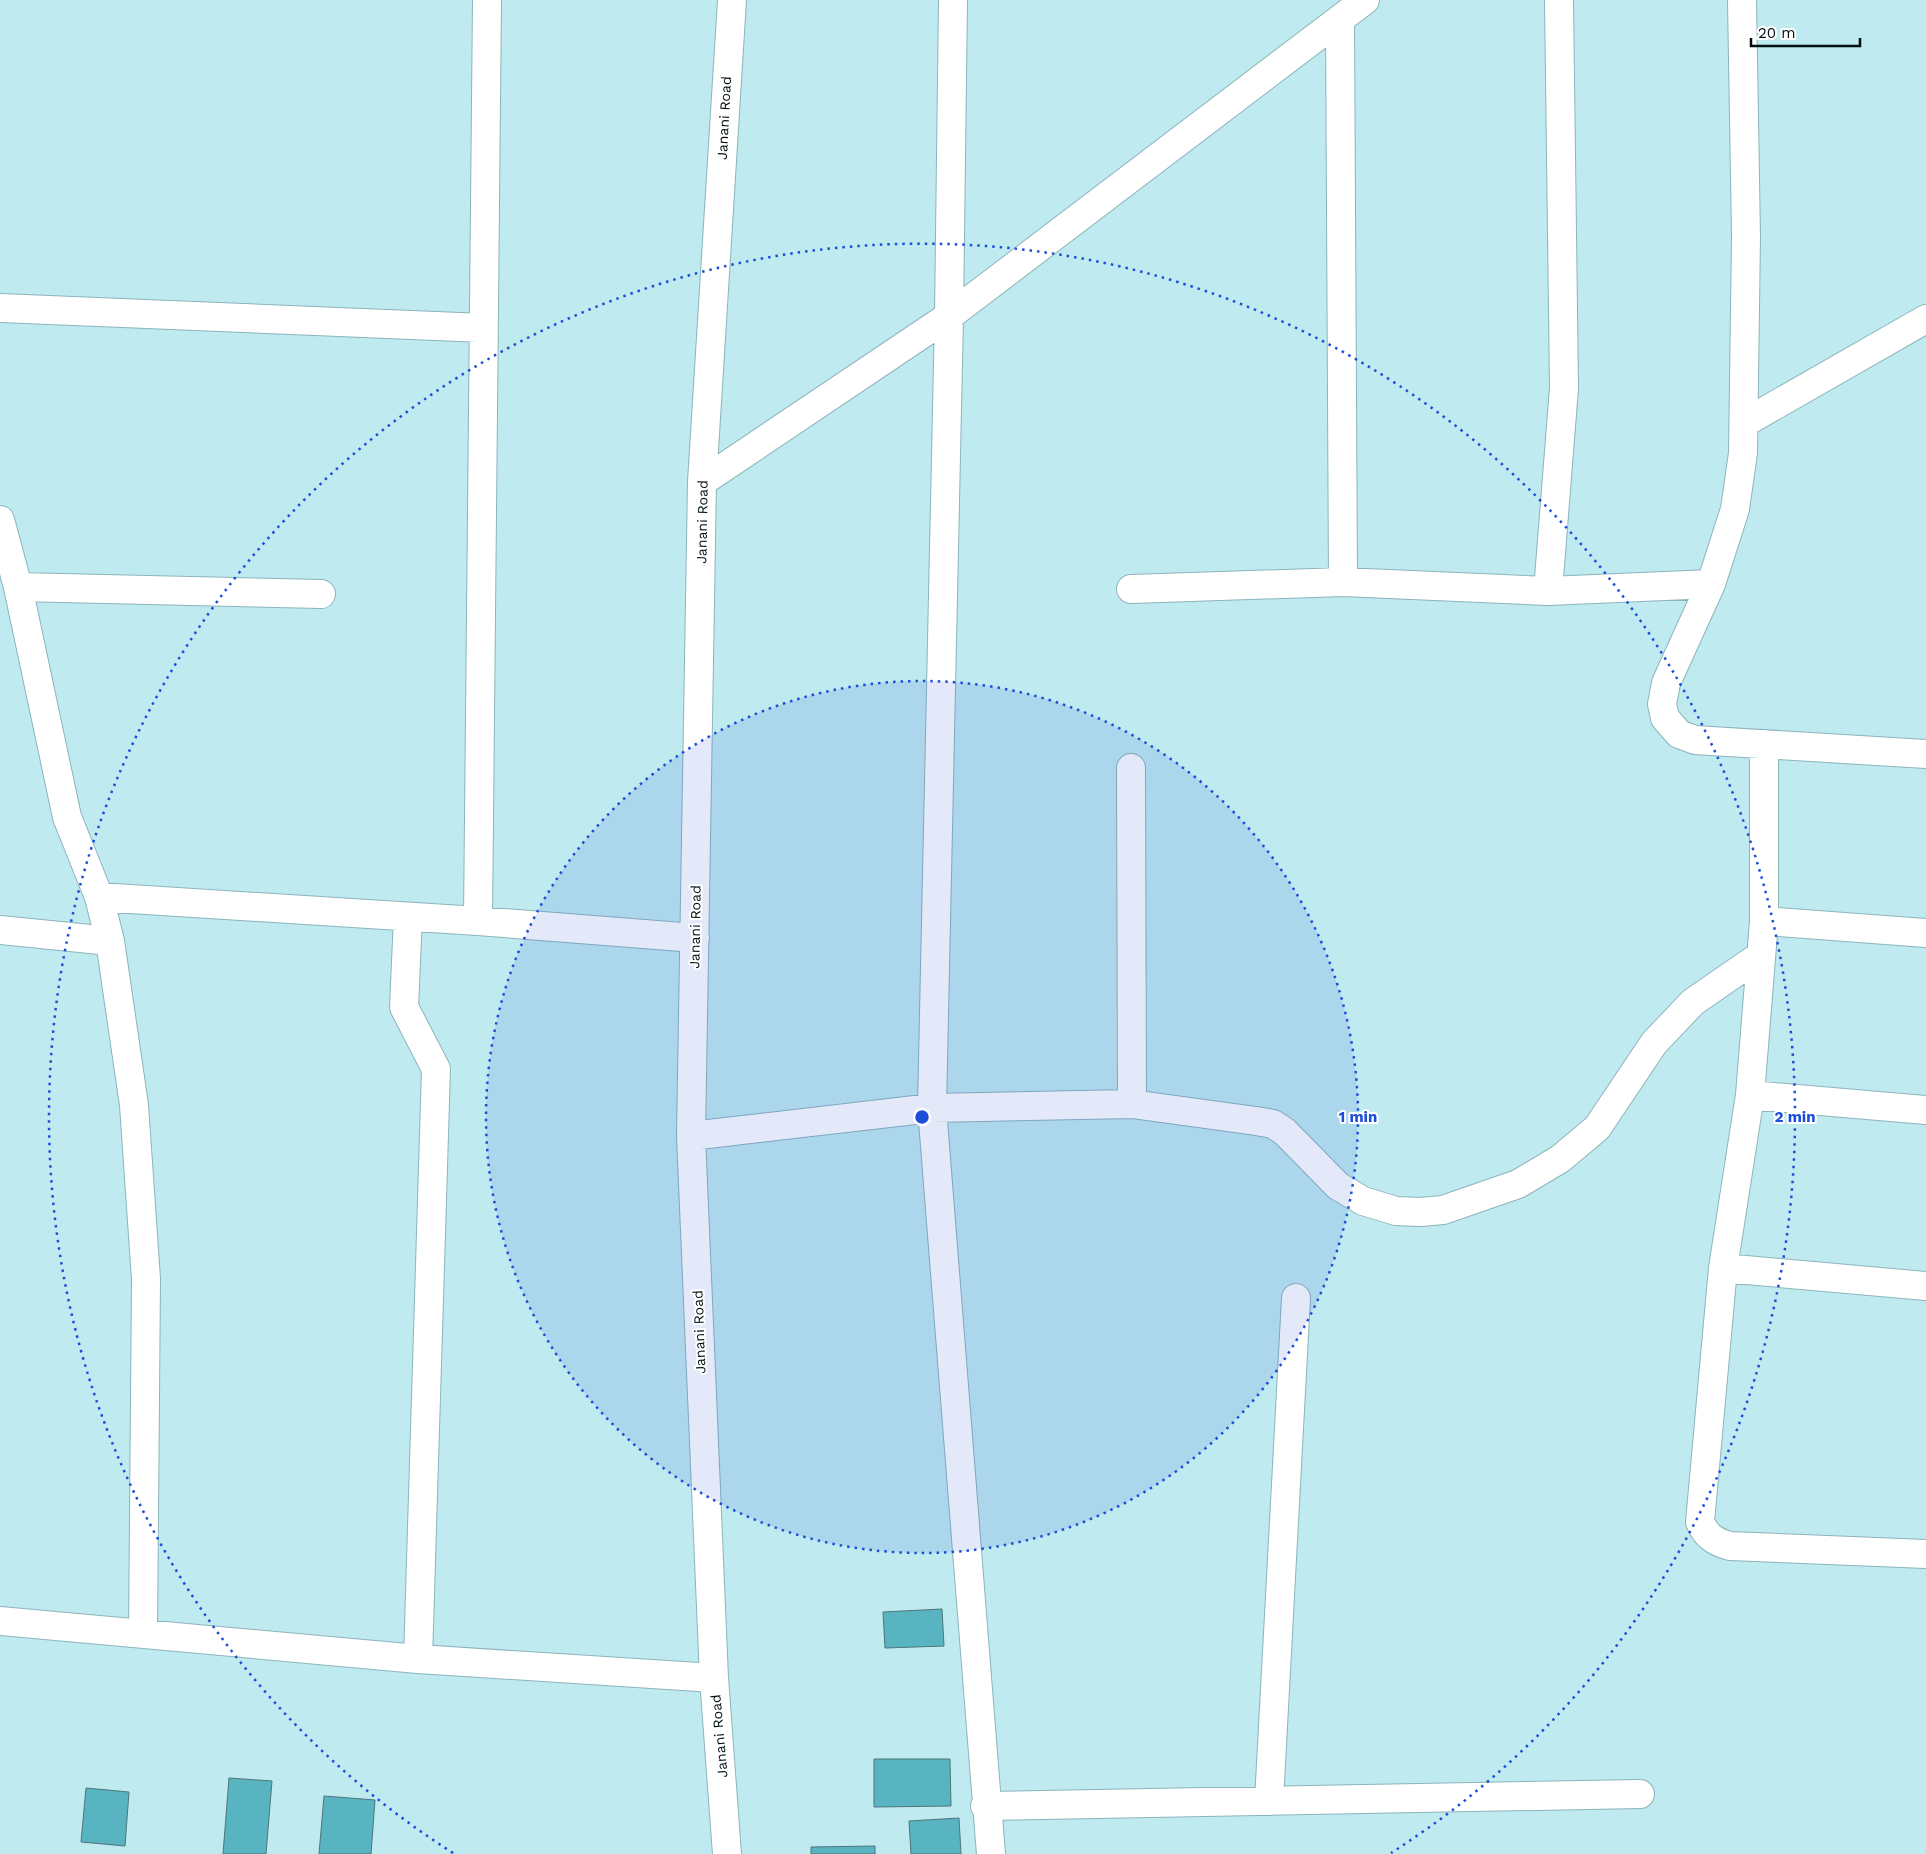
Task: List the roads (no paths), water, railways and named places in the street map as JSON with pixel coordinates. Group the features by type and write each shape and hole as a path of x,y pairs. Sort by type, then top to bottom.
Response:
{"street":[{"path":"478,922 487,0"},
{"name":"Janani Road","path":"727,1854 714,1678 691,1136 702,482 732,0"},
{"path":"954,0 932,1108 990,1854"},
{"path":"702,482 949,316 1364,0"},
{"path":"1548,591 1564,388 1559,0"},
{"path":"1742,0 1746,236 1743,453 1735,509 1711,584 1666,683 1662,704 1665,718 1679,734 1695,740 1926,754"},
{"path":"1340,20 1342,582"},
{"path":"0,308 484,328"},
{"path":"1744,423 1926,319"},
{"path":"0,520 18,587 67,816 99,897 110,942 134,1105 146,1279 143,1633"},
{"path":"1131,590 1342,582 1548,591 1711,584"},
{"path":"18,587 321,594"},
{"path":"1764,744 1764,921 1750,1095 1723,1268 1700,1522 1705,1533 1718,1543 1730,1546 1926,1554"},
{"path":"1131,768 1132,1104"},
{"path":"99,897 694,938"},
{"path":"408,917 404,1007 436,1069 418,1659"},
{"path":"1764,921 1926,933"},
{"path":"0,930 110,942"},
{"path":"691,1136 932,1108 1132,1104 1272,1124 1285,1132 1338,1186 1363,1201 1396,1211 1420,1212 1443,1210 1518,1184 1560,1160 1598,1128 1654,1043 1693,1002 1761,955"},
{"path":"1750,1095 1926,1110"},
{"path":"1723,1268 1926,1286"},
{"path":"1269,1801 1296,1298"},
{"path":"0,1621 418,1659 714,1678"},
{"path":"986,1806 1640,1794"}]}
